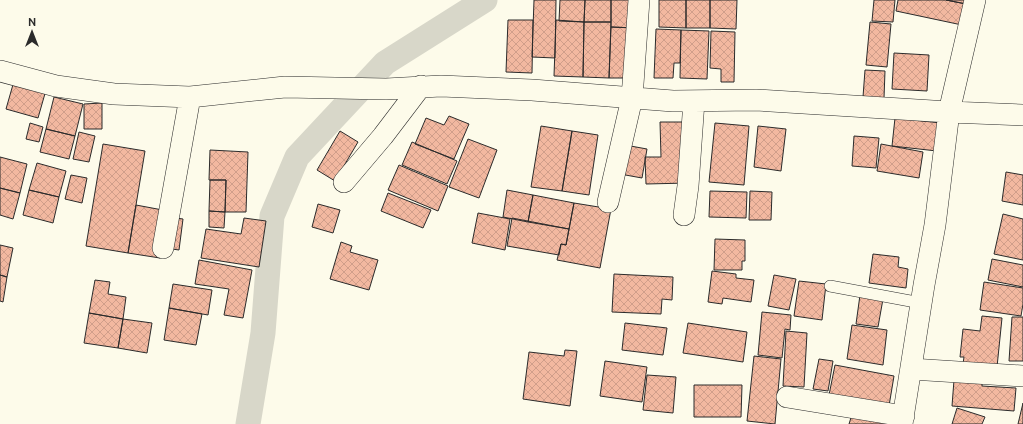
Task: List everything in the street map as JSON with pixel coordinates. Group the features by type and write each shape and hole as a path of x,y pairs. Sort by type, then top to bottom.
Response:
{"street":[{"path":"608,202 632,98 639,0"},
{"path":"787,397 903,420 921,303 936,225 949,112 975,0"},
{"path":"0,71 56,86 114,94 190,97 285,87 386,89 421,86 532,90 673,101 756,100 1023,115"},
{"path":"344,182 383,136 421,86"},
{"path":"163,248 190,97"},
{"path":"684,215 688,186 694,101"},
{"path":"911,368 1023,376"}],"lane":[{"path":"830,286 921,303"}],"building":[{"path":"534,0 556,0 555,58 532,57"},
{"path":"560,0 585,0 584,22 559,21"},
{"path":"585,0 611,0 611,22 584,22"},
{"path":"611,0 637,0 636,28 611,27"},
{"path":"659,0 686,0 686,28 659,27"},
{"path":"686,0 710,0 710,28 686,28"},
{"path":"710,0 737,0 736,29 710,28"},
{"path":"874,0 895,0 893,22 872,21"},
{"path":"898,0 946,0 966,4 962,25 896,11"},
{"path":"946,0 967,0 966,4"},
{"path":"508,20 533,20 532,73 506,72"},
{"path":"556,20 584,22 583,77 554,76"},
{"path":"584,22 611,22 609,78 583,77"},
{"path":"870,22 891,24 887,67 866,65"},
{"path":"611,27 635,28 633,78 609,78"},
{"path":"656,29 681,30 680,63 674,63 673,78 654,78"},
{"path":"681,30 709,31 707,79 680,78"},
{"path":"711,31 735,32 734,82 721,82 721,69 710,68"},
{"path":"894,53 929,55 927,91 892,89"},
{"path":"865,70 885,71 884,98 863,97"},
{"path":"14,81 46,90 38,118 6,109"},
{"path":"54,97 83,104 75,136 46,129"},
{"path":"102,103 102,129 84,129 84,104"},
{"path":"449,116 469,124 454,159 415,144 426,118 444,125"},
{"path":"895,118 941,123 937,151 892,146"},
{"path":"660,122 685,122 688,183 646,184 645,157 661,157"},
{"path":"30,123 43,127 39,142 26,139"},
{"path":"715,123 749,126 744,185 709,182"},
{"path":"541,126 572,131 562,191 531,187"},
{"path":"758,126 786,129 781,171 754,167"},
{"path":"46,129 75,136 69,159 40,152"},
{"path":"340,131 358,142 335,181 317,170"},
{"path":"572,131 598,135 589,195 562,191"},
{"path":"79,132 95,136 89,162 73,159"},
{"path":"854,136 879,138 876,168 852,166"},
{"path":"468,139 497,150 479,198 449,187"},
{"path":"412,142 457,161 447,184 402,165"},
{"path":"103,144 145,151 128,253 86,246"},
{"path":"881,144 923,152 919,178 877,171"},
{"path":"625,145 647,149 642,178 620,174"},
{"path":"210,150 248,152 246,212 225,212 226,180 209,180"},
{"path":"0,157 27,164 20,193 0,188"},
{"path":"37,163 66,171 59,197 29,190"},
{"path":"399,165 448,186 438,211 388,190"},
{"path":"1006,172 1023,175 1023,205 1002,201"},
{"path":"71,175 87,178 82,203 65,199"},
{"path":"210,180 226,180 225,212 209,211"},
{"path":"0,188 20,193 13,219 0,215"},
{"path":"29,190 59,197 53,223 23,215"},
{"path":"507,190 533,195 528,222 503,217"},
{"path":"710,191 747,192 746,218 709,217"},
{"path":"750,191 772,192 771,220 749,220"},
{"path":"388,193 431,210 423,228 381,211"},
{"path":"533,195 574,203 569,229 528,222"},
{"path":"574,203 611,209 600,268 557,260 561,244 566,245"},
{"path":"318,204 340,210 333,233 312,227"},
{"path":"136,205 168,211 160,258 128,253"},
{"path":"209,211 225,212 224,228 209,227"},
{"path":"478,213 510,219 505,250 472,243"},
{"path":"1003,214 1023,219 1023,260 994,254"},
{"path":"169,217 183,219 179,250 165,248"},
{"path":"244,218 266,221 259,267 201,258 206,229 241,234"},
{"path":"512,218 569,229 566,245 561,244 559,255 507,246"},
{"path":"715,239 745,240 745,261 742,261 742,270 714,270"},
{"path":"341,242 352,246 350,252 378,260 369,290 330,279"},
{"path":"0,245 13,248 7,277 0,275"},
{"path":"873,254 899,257 898,267 908,269 906,288 869,283"},
{"path":"992,259 1023,265 1023,287 988,280"},
{"path":"199,260 252,270 243,318 224,315 229,289 195,284"},
{"path":"712,271 736,274 736,278 754,280 751,302 723,298 722,304 708,302"},
{"path":"614,274 673,277 672,300 662,299 661,314 612,312"},
{"path":"0,275 7,277 3,302 0,301"},
{"path":"774,275 796,279 789,310 768,306"},
{"path":"95,280 110,282 108,294 126,297 123,319 89,313"},
{"path":"799,281 826,284 822,320 794,316"},
{"path":"984,282 1023,288 1021,316 980,310"},
{"path":"173,284 212,290 208,315 169,308"},
{"path":"860,295 883,299 878,327 856,324"},
{"path":"169,308 202,314 196,345 164,340"},
{"path":"762,312 791,315 790,330 785,329 782,358 758,355"},
{"path":"89,313 123,319 118,348 84,343"},
{"path":"982,316 1002,318 997,367 963,364 964,357 960,357 963,329 980,331"},
{"path":"1012,317 1023,317 1023,361 1009,361"},
{"path":"123,319 152,323 147,353 118,348"},
{"path":"625,323 667,328 663,355 622,350"},
{"path":"688,323 747,332 743,362 683,353"},
{"path":"852,325 887,330 883,365 847,359"},
{"path":"786,331 807,333 804,387 783,386"},
{"path":"565,350 577,351 570,406 523,399 529,352 564,356"},
{"path":"754,356 781,359 775,424 747,421"},
{"path":"819,359 833,361 828,391 813,389"},
{"path":"605,361 647,367 642,402 600,396"},
{"path":"835,365 894,376 889,406 829,395"},
{"path":"647,375 676,377 673,413 643,410"},
{"path":"954,380 982,382 982,386 1016,388 1014,411 952,406"},
{"path":"694,385 742,385 741,417 694,417"},
{"path":"1023,403 1023,424 1018,424"},
{"path":"854,408 896,424 849,424"},
{"path":"957,408 985,417 982,424 952,424"}],"waterway":[{"path":"248,424 263,333 272,216 297,157 385,63 485,0"}]}
